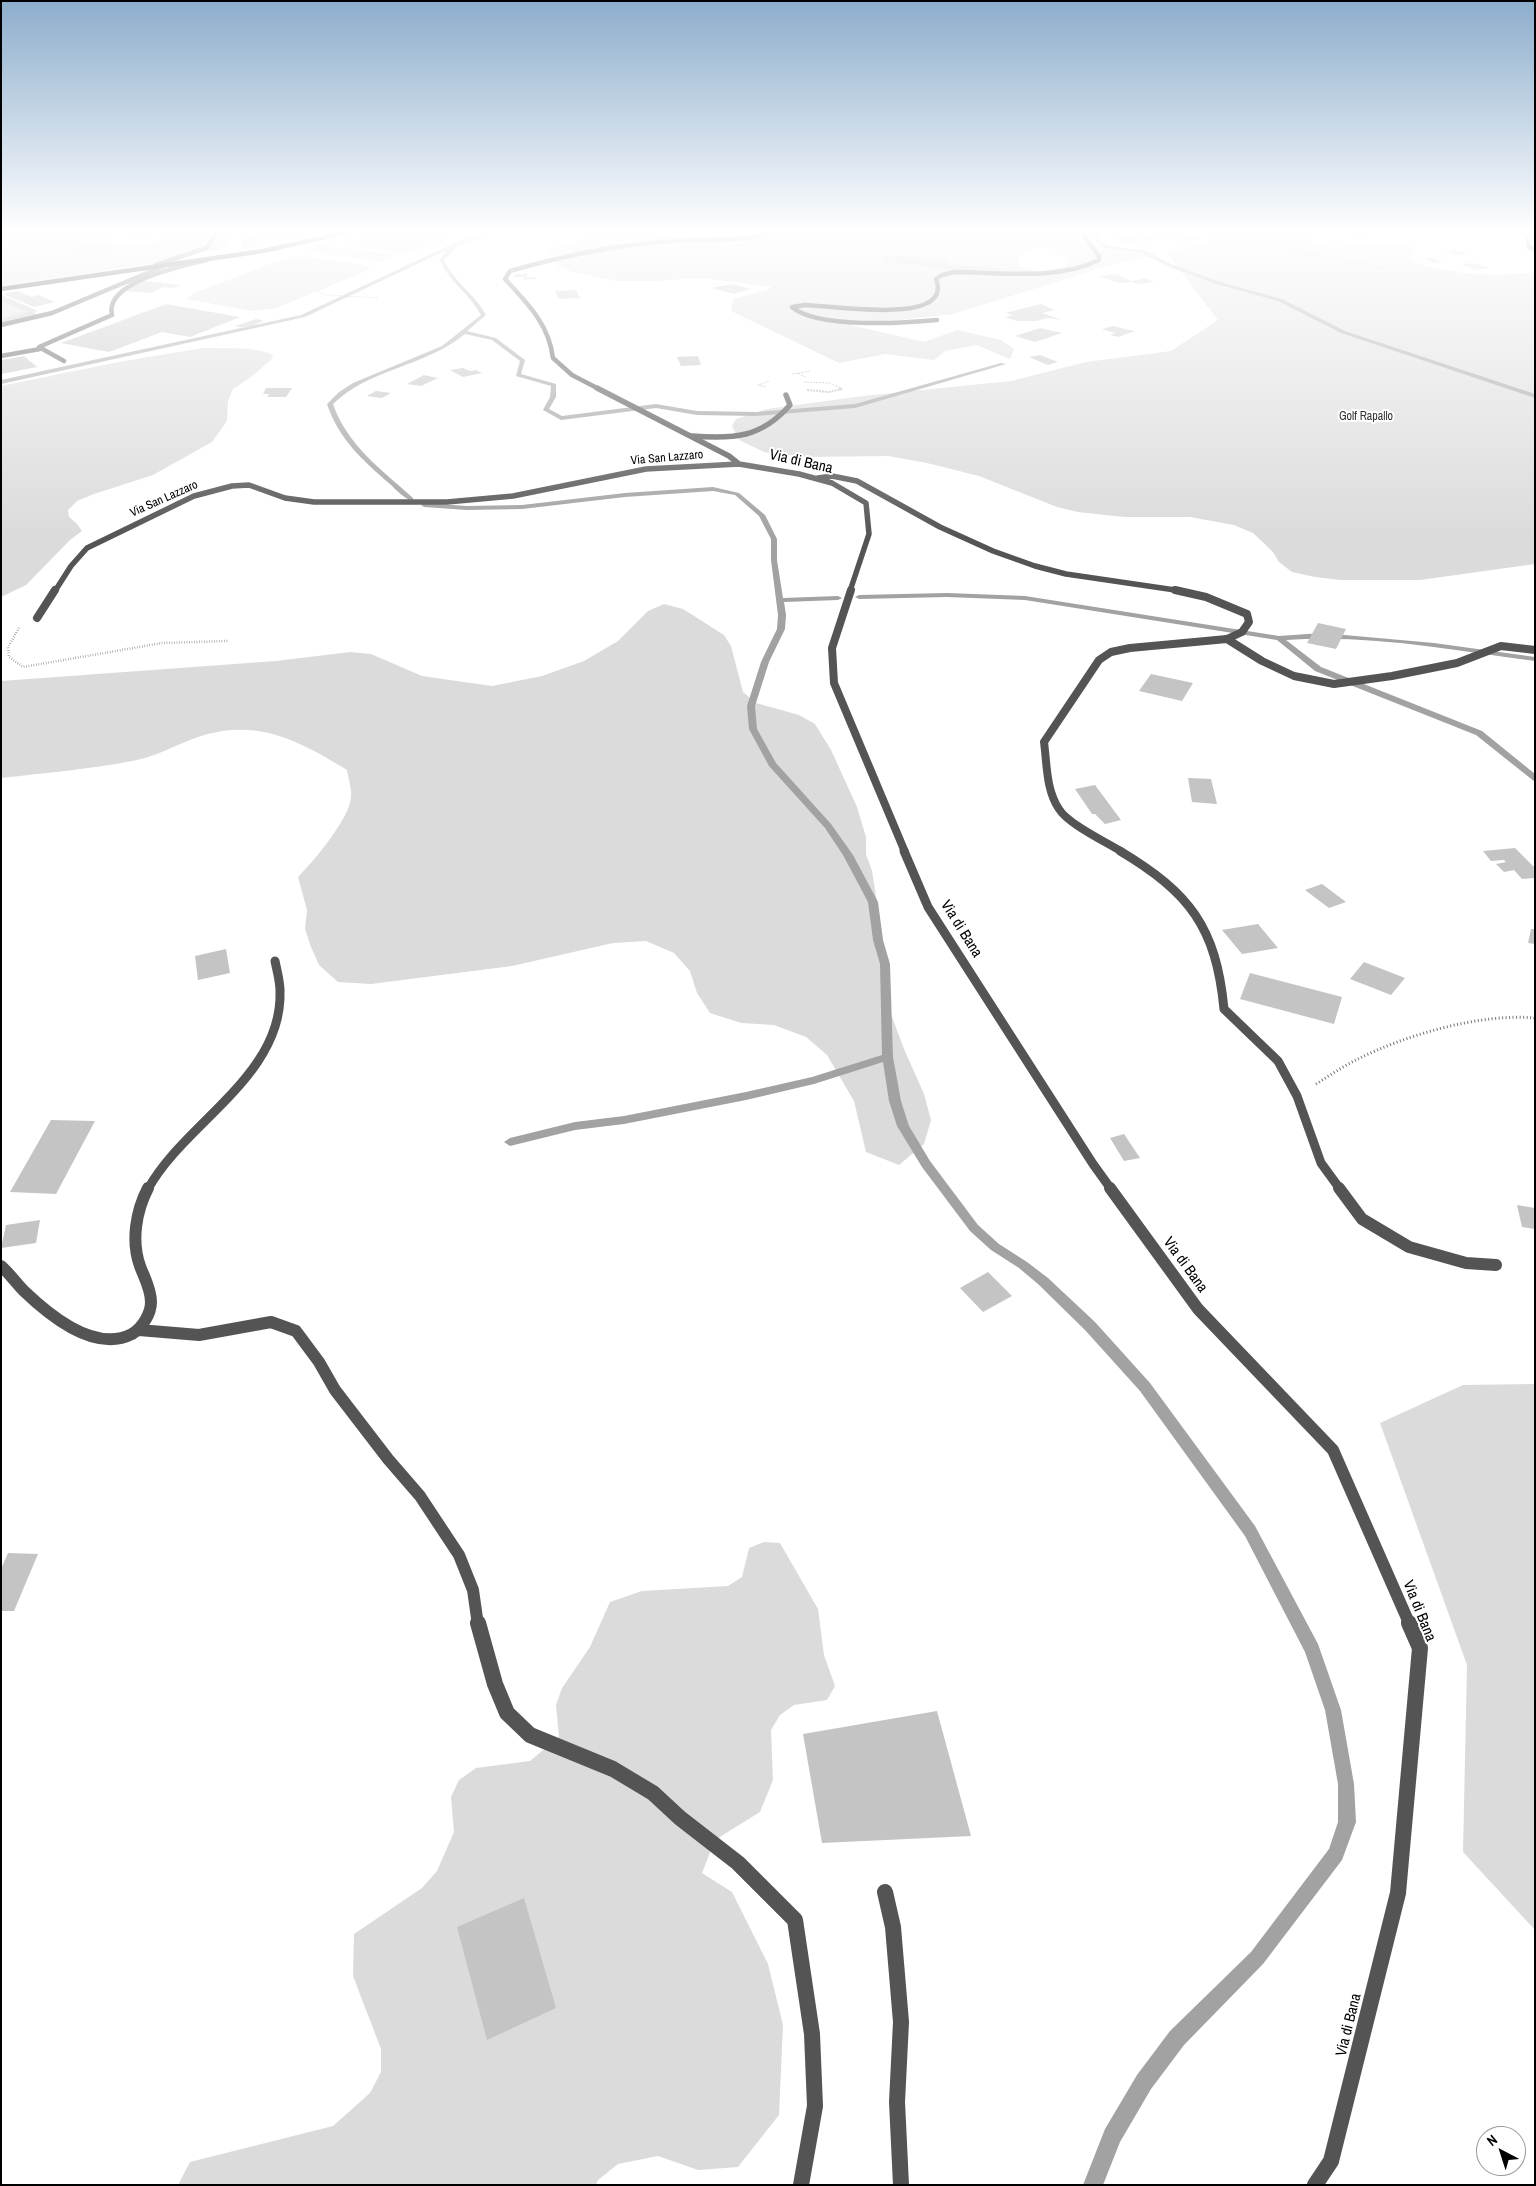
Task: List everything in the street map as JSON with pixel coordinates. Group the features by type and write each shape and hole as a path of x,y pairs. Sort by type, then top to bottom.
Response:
{"street":[{"path":"40,349 40,346 68,334"},
{"name":"Via San Lazzaro","path":"549,334 553,343 553,358 572,375 692,436 729,456 739,464"},
{"path":"1,356 40,349 64,361"},
{"path":"692,436 716,438 742,436 761,431 779,420 790,405 786,394"},
{"name":"Via San Lazzaro","path":"36,618 72,566 87,548 194,496 232,486 248,485 285,498 314,502 447,502 513,496 646,469 739,464"},
{"name":"Via di Bana","path":"739,464 832,483 866,503 869,534 832,648 834,683 928,907 1093,1164 1198,1309 1333,1450 1420,1648 1398,1893 1331,2161 1315,2185"},
{"path":"816,479 834,476 871,486 915,514 984,547 1044,570 1190,593 1234,606 1247,614 1249,622 1242,632 1227,639 1130,648 1112,652 1098,660 1044,742 1048,786 1059,810 1078,826 1140,863 1167,883 1198,918 1214,950 1224,1009 1278,1061 1297,1096 1321,1163 1362,1219 1409,1247 1466,1263 1496,1265"},
{"path":"1227,639 1262,661 1294,676 1334,684 1392,676 1457,663 1495,647 1509,645 1535,650"},
{"path":"139,1330 148,1316 152,1301 150,1289 136,1254 135,1242 140,1205 152,1180 193,1132 233,1092 269,1044 278,1015 280,979 275,961"},
{"path":"1,1266 23,1290 64,1323 88,1335 103,1339 121,1338 139,1330 199,1335 271,1322 296,1331 319,1362 335,1390 388,1459 420,1496 459,1555 473,1590 480,1635 495,1684 507,1713 530,1735 612,1769 653,1793 680,1818 738,1863 795,1920 812,2034 815,2106 801,2185"},
{"path":"885,1892 893,1927 901,2022 897,2102 901,2185"}],"path":[{"path":"796,373 806,377"},
{"path":"801,383 830,382 842,389 836,392 825,393 804,390"},
{"path":"36,618 18,629 8,647 9,657 23,668 162,643 228,640"},
{"path":"1297,1096 1362,1058 1429,1033 1482,1019 1535,1018"}],"green space":[{"path":"779,334 889,334 924,342 946,334 975,334 1001,340 1014,349 1010,359 977,345 945,351 934,360 885,354 839,363"},
{"name":"Golf Rapallo","path":"1197,334 1535,334 1535,564 1420,580 1340,580 1315,577 1292,572 1279,562 1273,552 1253,533 1234,525 1190,517 1124,517 1078,512 1057,507 979,476 927,463 888,456 804,457 764,452 739,440 732,426 736,419 767,409 863,396 1011,381 1086,362 1171,351"},
{"path":"203,348 239,348 257,350 273,355 271,360 251,377 233,389 228,401 227,421 212,442 153,475 77,501 68,510 69,517 82,531 70,540 26,585 1,597 1,386 118,362"},
{"path":"664,604 683,609 724,635 731,646 743,692 756,703 799,715 815,724 831,750 857,807 866,837 866,854 872,871 886,960 883,982 887,1003 904,1049 924,1094 931,1120 924,1144 899,1165 866,1152 854,1101 827,1055 806,1037 774,1025 741,1023 710,1013 697,993 690,971 674,953 646,941 613,943 512,966 371,984 338,982 319,965 311,947 305,929 307,910 298,877 338,828 349,806 351,791 347,770 309,748 272,734 233,730 212,733 137,760 1,778 1,681 276,661 350,652 371,654 422,676 492,686 542,676 584,661 618,641 648,611"},
{"path":"1535,1384 1535,1930 1463,1852 1467,1665 1380,1423 1463,1385"},
{"path":"764,1542 780,1543 818,1609 824,1655 835,1686 827,1700 794,1705 780,1715 771,1730 773,1780 760,1812 715,1840 702,1873 732,1892 768,1964 783,2025 779,2115 738,2167 698,2170 658,2156 618,2164 598,2180 596,2185 178,2185 190,2162 333,2126 370,2093 381,2072 381,2049 353,1976 354,1934 422,1888 437,1871 454,1832 451,1797 459,1780 476,1768 530,1761 559,1737 556,1705 562,1688 590,1647 610,1602 642,1591 728,1586 742,1577 749,1548"}],"building":[{"path":"85,334 157,334 109,352 61,343"},
{"path":"173,334 197,334 190,337"},
{"path":"1021,334 1059,334 1035,342 1015,336"},
{"path":"1112,334 1126,334 1118,337 1110,335"},
{"path":"1040,355 1058,362 1048,365 1029,357"},
{"path":"24,356 37,367 1,374 1,360"},
{"path":"698,356 701,365 681,366 677,357"},
{"path":"463,368 482,373 463,377 450,370"},
{"path":"424,375 438,378 421,386 407,384"},
{"path":"266,388 292,388 286,397 267,397 269,394 263,394"},
{"path":"376,391 391,393 382,398 367,396"},
{"path":"1318,623 1346,629 1336,649 1307,643"},
{"path":"1151,674 1193,683 1182,701 1139,691"},
{"path":"1188,778 1211,779 1217,804 1192,802"},
{"path":"1095,785 1121,820 1105,824 1095,814 1092,814 1075,789"},
{"path":"1515,848 1535,868 1533,869 1535,871 1535,878 1522,879 1514,870 1504,872 1496,864 1506,862 1504,860 1491,861 1483,851"},
{"path":"1322,884 1346,902 1329,908 1305,890"},
{"path":"1258,924 1278,948 1242,954 1222,930"},
{"path":"1531,929 1535,929 1535,944 1528,943"},
{"path":"226,949 230,973 198,980 195,956"},
{"path":"1364,962 1405,978 1391,995 1350,979"},
{"path":"1250,973 1342,997 1334,1024 1240,999"},
{"path":"51,1120 95,1121 56,1194 10,1192"},
{"path":"1124,1134 1140,1158 1124,1161 1110,1138"},
{"path":"1517,1205 1535,1208 1535,1229 1522,1227"},
{"path":"40,1220 36,1243 1,1248 6,1225"},
{"path":"988,1272 1012,1296 983,1312 960,1288"},
{"path":"8,1553 38,1554 14,1611 1,1611 1,1569"},
{"path":"937,1711 971,1836 822,1843 803,1734"},
{"path":"524,1898 556,2008 487,2040 457,1927"}],"waterway":[{"path":"1,382 221,334"},
{"path":"411,499 375,468 352,444 342,431 330,404 341,393 355,384 430,354 444,347 461,334"},
{"path":"472,334 494,339 523,361 518,375 554,385 553,397 546,410 561,418 656,406 697,413 756,414 855,406 1003,364"},
{"path":"1349,334 1535,396"},
{"path":"424,505 467,508 522,507 625,495 713,489 737,494 762,515 774,539 774,560 782,615 781,629 765,662 751,706 753,729 772,764 828,826 848,855 873,902 878,940 885,964 888,1057"},
{"path":"859,597 947,595 1025,598 1279,638"},
{"path":"780,600 838,598"},
{"path":"1279,638 1322,635 1434,645 1535,659"},
{"path":"1279,638 1318,669 1479,733 1535,779"},
{"path":"510,1142 575,1126 624,1120 746,1096 814,1080 888,1057"},
{"path":"888,1057 895,1101 903,1126 926,1164 974,1228 995,1247 1043,1281 1090,1326 1145,1387 1250,1531 1312,1649 1333,1710 1346,1784 1347,1822 1336,1854 1257,1958 1177,2038 1144,2082 1112,2136 1093,2185"}]}
